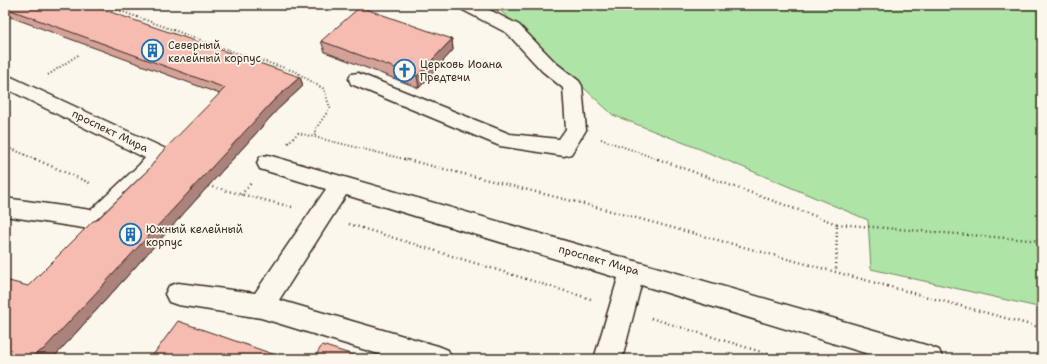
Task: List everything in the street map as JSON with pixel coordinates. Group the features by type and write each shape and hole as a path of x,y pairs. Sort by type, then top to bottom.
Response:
{"street":[{"path":"358,79 507,141 564,148 576,130 572,86 549,67 513,29 467,5"},
{"name":"проспект Мира","path":"5,80 159,155 147,171 96,220 5,207"},
{"name":"проспект Мира","path":"268,163 929,359"},
{"path":"261,306 341,185"},
{"path":"608,359 633,270"},
{"path":"178,294 261,306 438,359"}],"path":[{"path":"104,5 226,49 294,71 324,89 330,108 315,130 315,137"},
{"path":"298,133 596,207 1042,328"},
{"path":"598,138 837,224 1042,241"},
{"path":"5,146 95,185"},
{"path":"208,186 320,215 784,359"},
{"path":"836,271 837,224"}],"green space":[{"path":"491,5 1042,5 1042,308 871,269 868,220 702,150 613,115 502,12"}],"building":[{"path":"5,5 90,5 300,77 273,101 44,349 27,359 5,359 5,280 28,286 93,221 97,220 149,169 160,154 225,88 5,8"},
{"name":"Церковь Иоана Предтечи","path":"360,7 452,39 417,76 321,41"},
{"path":"178,321 287,359 150,359"},
{"path":"322,345 366,359 314,359"}],"place":[{"name":"Северный келейный корпус","path":"152,51"},
{"name":"Церковь Иоана Предтечи","path":"404,70"},
{"name":"Южный келейный корпус","path":"130,235"}]}
